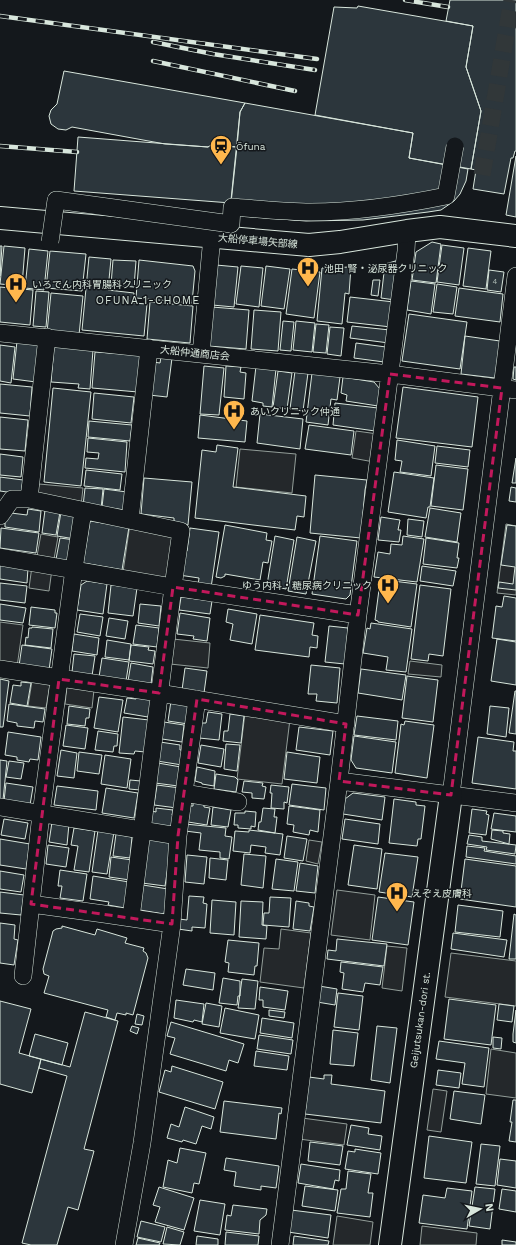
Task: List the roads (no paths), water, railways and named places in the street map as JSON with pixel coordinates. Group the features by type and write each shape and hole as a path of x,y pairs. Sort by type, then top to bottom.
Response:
{"main road":[{"name":"大船停車場矢部線","path":"0,218 309,245 340,242 440,227 516,236"},
{"name":"Geijutsukan-dori st.","path":"390,1245 450,795"}],"street":[{"path":"50,242 56,200 231,224 232,207 312,212 410,204 446,196 455,146"},
{"path":"280,1245 339,781 358,615 406,251 407,231"},
{"path":"201,354 212,237"},
{"path":"450,795 509,389 516,276"},
{"name":"大船仲通商店会","path":"0,333 390,374 509,389"},
{"path":"29,500 46,338"},
{"path":"130,520 149,348"},
{"path":"0,516 12,499 29,500 181,531 172,587 130,918"},
{"path":"23,976 41,814 83,511"},
{"path":"0,557 172,587 358,615"},
{"path":"0,669 159,693 346,724"},
{"path":"124,1245 142,1143 172,924 178,836 197,700"},
{"path":"339,781 516,804"},
{"path":"184,793 238,802"},
{"path":"0,807 178,836"},
{"path":"31,904 172,924"}],"tunnel":[{"path":"482,175 512,0"}],"railway":[{"path":"405,0 448,7"},
{"path":"0,16 317,59"},
{"path":"153,42 213,54 315,70"},
{"path":"153,61 295,91"},
{"path":"0,146 77,152"}],"place":[{"name":"Ōfuna","path":"221,166"},
{"name":"池田 腎・泌尿器クリニック","path":"308,288"},
{"name":"いろでん内科胃腸科クリニック","path":"16,304"},
{"name":"あいクリニック仲通","path":"234,430"},
{"name":"ゆう内科・糖尿病クリニック","path":"388,604"},
{"name":"えぞえ皮膚科","path":"397,912"}],"district":[{"name":"OFUNA 1-CHOME","path":"148,300"}]}
